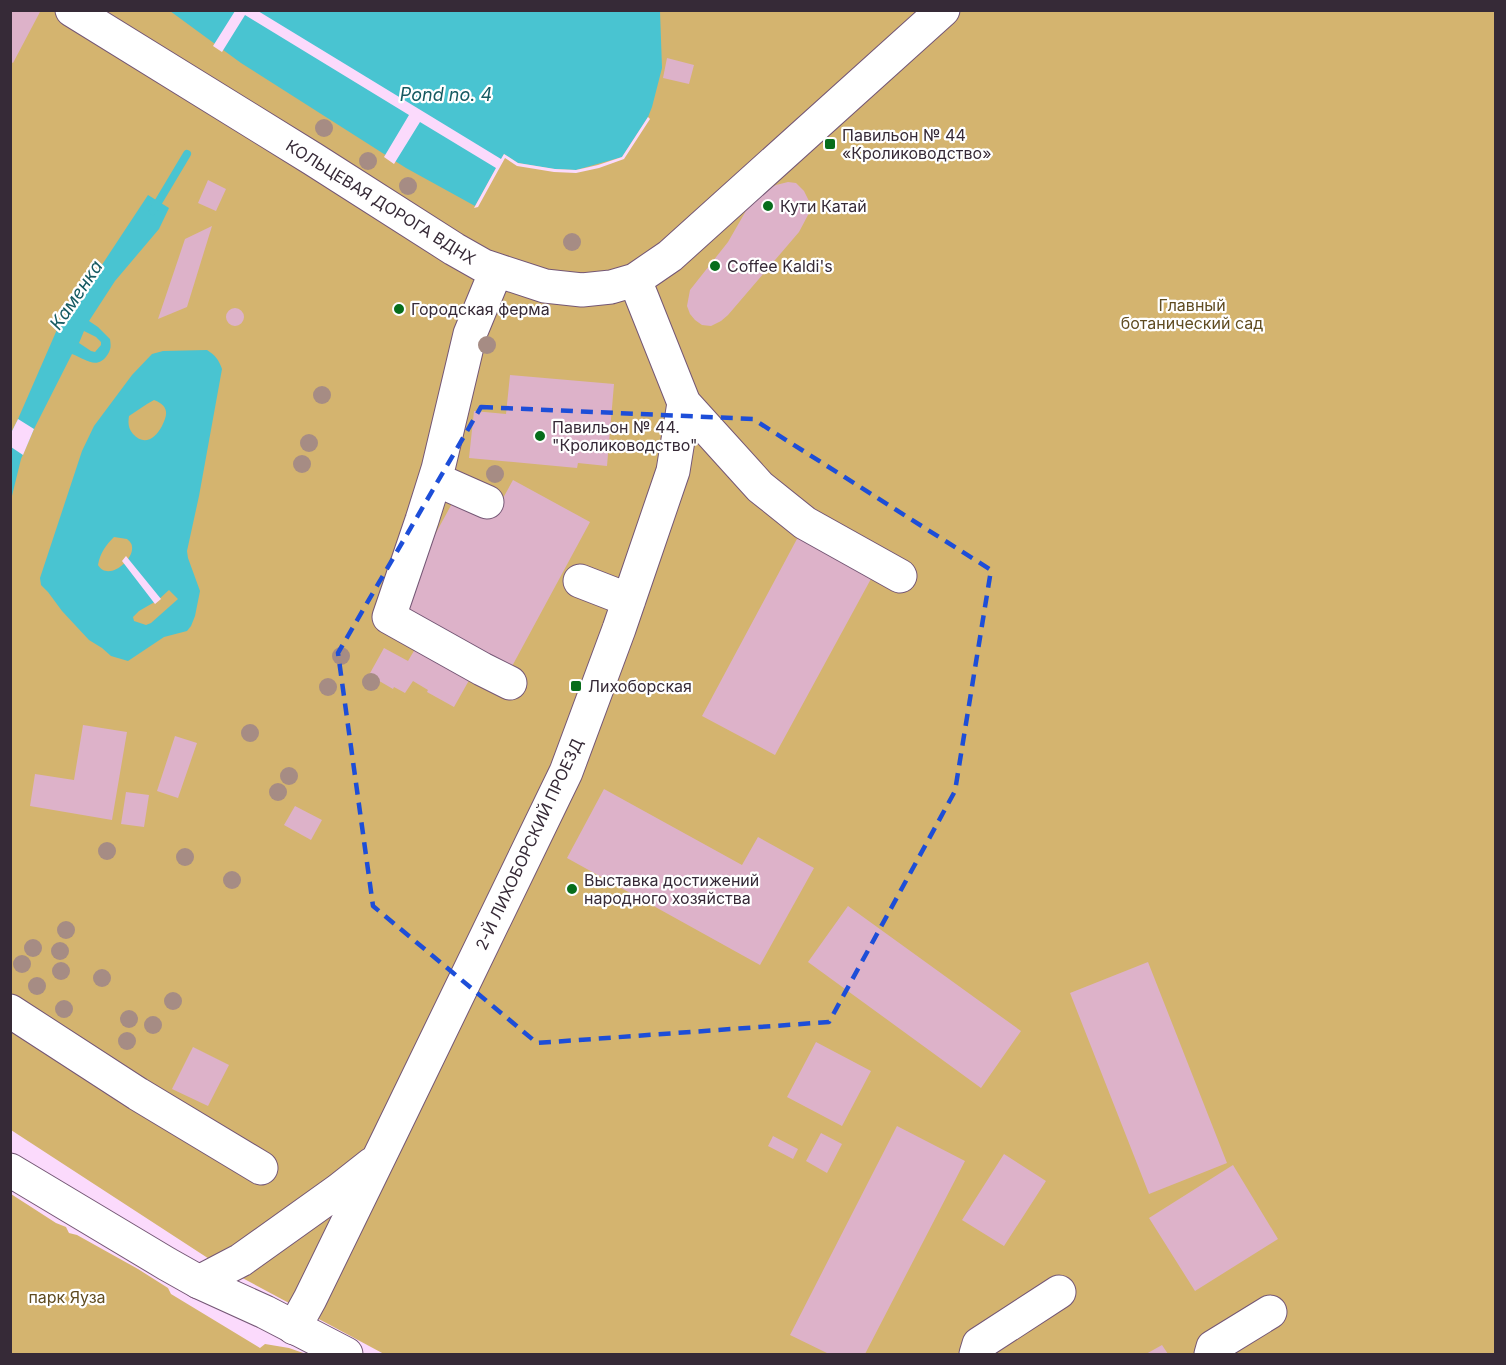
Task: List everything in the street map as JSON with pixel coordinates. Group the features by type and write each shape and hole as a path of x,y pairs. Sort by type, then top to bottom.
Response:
{"street":[{"name":"КОЛЬЦЕВАЯ ДОРОГА ВДНХ","path":"72,10 484,266 545,286 582,290 611,287 635,280 670,256 943,10"},
{"path":"496,271 470,334 435,479 389,617 510,683"},
{"path":"635,280 684,403 760,487 805,523 900,576"},
{"name":"2-Й ЛИХОБОРСКИЙ ПРОЕЗД","path":"294,1328 566,772 673,471 684,403"},
{"path":"435,479 487,502"},
{"path":"580,581 629,600"},
{"path":"10,1011 138,1094 261,1168"},
{"name":"2-Й ЛИХОБОРСКИЙ ПРОЕЗД","path":"199,1282 241,1260 339,1190 378,1159"},
{"path":"10,1170 166,1264 345,1354"},
{"path":"976,1354 979,1344 1059,1292"},
{"path":"1211,1354 1213,1347 1270,1312"}],"highlighted area":[{"path":"481,407 753,419 991,570 955,791 829,1022 537,1043 373,906 338,653"}],"green space":[{"name":"Выставка достижений народного хозяйства","path":"10,11 1495,11 1495,1354 384,1354 220,1266 11,1130"},
{"name":"парк Яуза","path":"11,1194 66,1227 69,1233 77,1235 138,1269 168,1288 171,1294 260,1348 265,1344 289,1348 306,1354 11,1354"}],"water":[{"name":"Pond no. 4","path":"170,11 660,11 662,68 648,117 622,157 576,170 518,163 504,154 475,206 406,168 241,63"},
{"path":"148,195 169,208 159,229 115,281 89,321 110,339 110,351 104,359 95,363 72,354 21,459 11,500 11,433 59,325 88,286","holes":["84,331 96,337 101,345 95,352 79,343"]},
{"path":"207,350 220,363 222,369 187,551 200,591 195,616 187,631 164,637 128,661 111,656 89,640 41,585 40,578 82,451 94,426 132,375 152,354 163,351","holes":["154,400 165,408 165,418 153,437 141,440 130,430 129,416","114,537 127,539 132,544 132,552 120,567 114,570 102,570 98,565 106,546","169,590 178,599 151,623 146,625 134,621 133,617 139,611 158,600"]}],"pier":[{"path":"235,11 258,11 501,159 504,154 518,163 555,169 576,170 598,165 622,157 648,117 650,119 624,159 599,168 576,173 554,172 517,166 505,158 478,207 474,208 496,168 420,122 394,164 384,157 409,115 245,15 222,52 213,46"},
{"path":"18,419 34,429 23,455 11,447 11,433"},
{"path":"126,556 161,599 155,604 122,561"}],"building":[{"path":"10,10 41,10 13,63 10,61"},
{"path":"667,58 694,65 689,84 663,78"},
{"path":"208,180 226,189 216,211 198,203"},
{"path":"788,182 796,183 804,191 809,201 808,215 799,232 728,315 711,326 702,325 690,314 687,306 690,290 728,242 747,209 764,191"},
{"path":"212,226 187,307 158,319 185,239"},
{"path":"235,308 241,311 244,317 241,323 235,326 229,323 226,317 229,311"},
{"name":"Павильон № 44. \"Кролиководство\"","path":"510,375 614,384 607,466 578,463 577,468 469,458 474,411 506,414"},
{"path":"513,480 590,522 510,670 395,608 455,498 492,518"},
{"path":"798,537 872,577 775,755 702,716"},
{"path":"418,644 472,675 454,707 413,681 405,693 369,675 384,648 408,661"},
{"path":"83,725 127,732 112,820 30,806 35,774 74,780"},
{"path":"175,736 197,743 178,798 157,791"},
{"path":"604,789 742,865 758,837 814,868 760,965 567,858"},
{"path":"126,792 149,795 144,827 121,824"},
{"path":"295,806 322,820 311,840 284,825"},
{"path":"848,906 1021,1031 981,1088 808,962"},
{"path":"1148,962 1227,1163 1149,1194 1070,993"},
{"path":"816,1042 871,1071 842,1126 787,1097"},
{"path":"193,1047 229,1065 208,1106 172,1089"},
{"path":"897,1126 965,1161 865,1354 829,1354 790,1335"},
{"path":"821,1133 842,1144 827,1173 806,1161"},
{"path":"773,1136 798,1149 793,1159 768,1146"},
{"path":"1004,1154 1046,1181 1004,1246 962,1220"},
{"path":"1233,1165 1278,1239 1195,1291 1149,1218"},
{"path":"1162,1345 1168,1354 1146,1354"}],"waterway":[{"name":"Каменка","path":"153,211 187,154"}],"place":[{"name":"Павильон № 44 «Кролиководство»","path":"830,144"},
{"name":"Кути Катай","path":"768,206"},
{"name":"Coffee Kaldi's","path":"715,266"},
{"name":"Городская ферма","path":"399,309"},
{"name":"Павильон № 44. \"Кролиководство\"","path":"540,436"},
{"name":"Лихоборская","path":"576,686"},
{"name":"Выставка достижений народного хозяйства","path":"572,889"}],"park label":[{"name":"Главный ботанический сад","path":"1192,314"}]}
